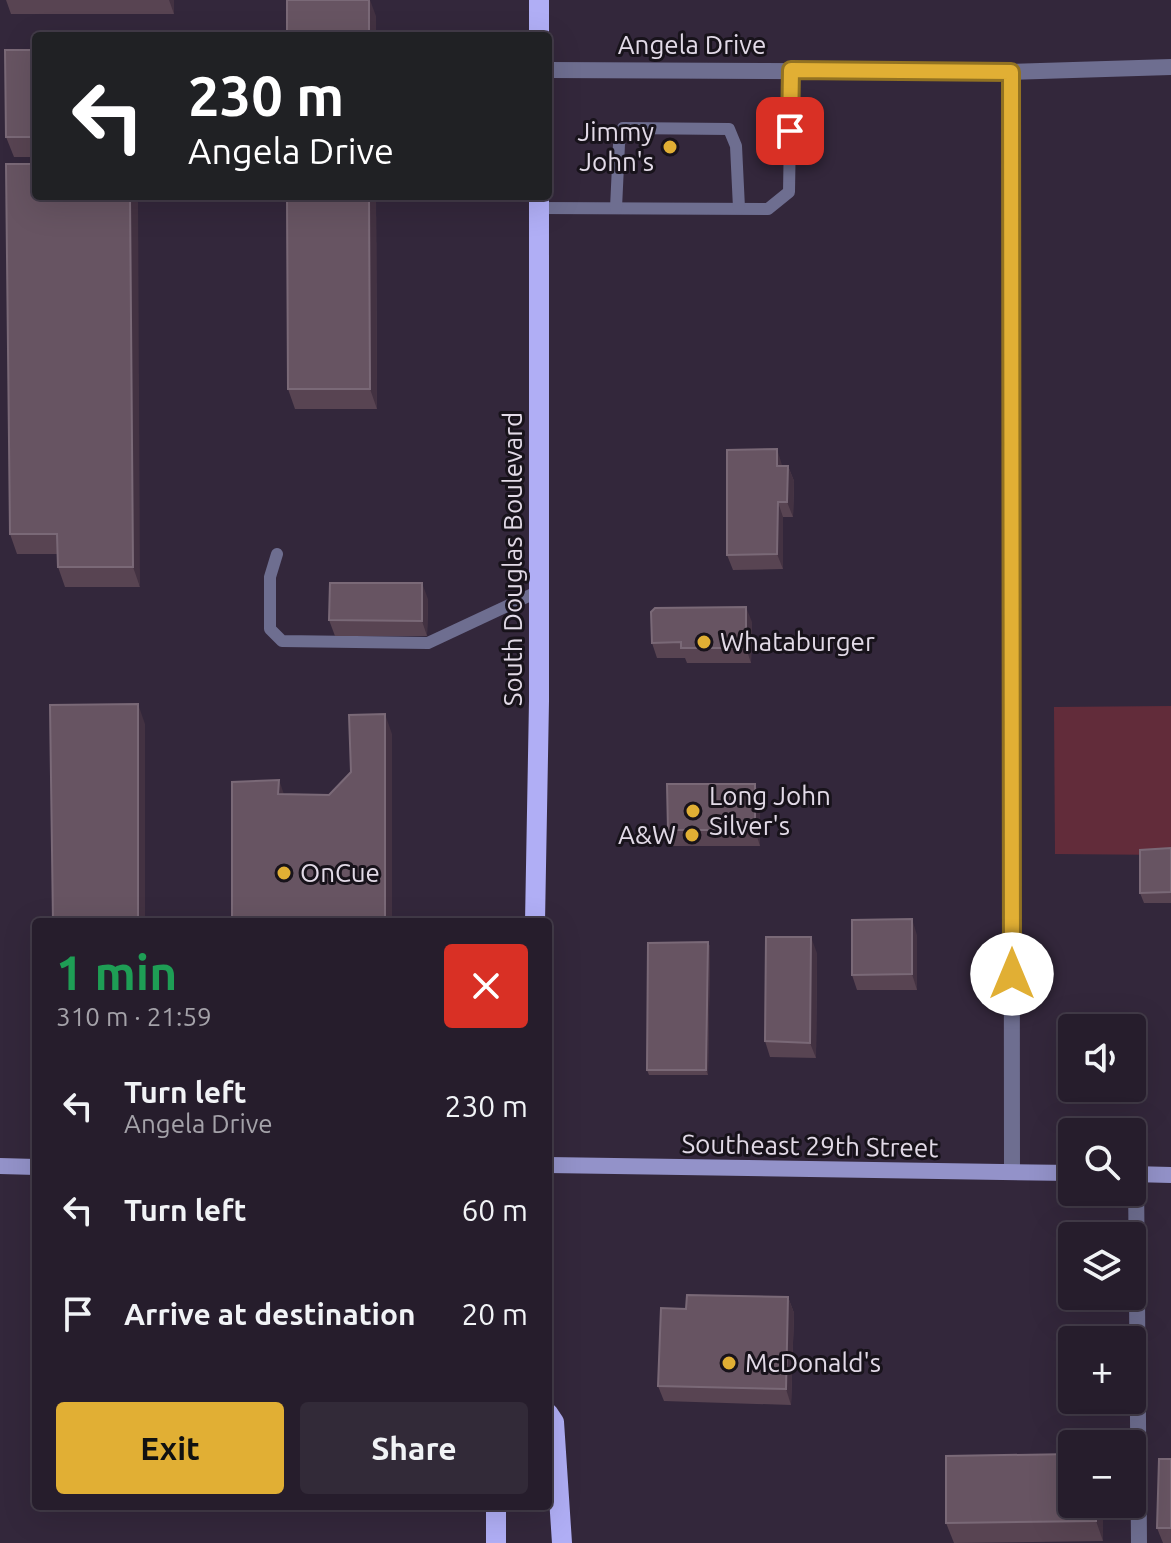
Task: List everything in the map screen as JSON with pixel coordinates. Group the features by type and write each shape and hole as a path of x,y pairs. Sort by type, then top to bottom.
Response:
{"main road":[{"path":"539,0 539,32"},
{"name":"South Douglas Boulevard","path":"535,918 539,202"},
{"name":"Southeast 29th Street","path":"552,1165 1058,1173"},
{"path":"0,1166 32,1167"},
{"path":"1146,1174 1171,1175"},
{"path":"552,1419 562,1543"},
{"path":"496,1510 496,1543"}],"street":[{"name":"Angela Drive","path":"552,70 1011,72 1171,67"},
{"path":"1011,72 1012,1172"},
{"path":"1134,1206 1139,1543"}],"lane":[{"path":"539,202 616,208 768,209 789,192 791,70"},
{"path":"616,208 619,144 623,128 729,129 736,146 739,208"},
{"path":"277,554 270,577 270,629 282,641 428,643 539,591"}],"shaded area":[{"path":"1171,706 1171,855 1055,854 1054,707"}],"building":[{"path":"287,0 369,0 369,32 287,32"},
{"path":"5,50 32,50 32,137 6,137"},
{"path":"6,164 32,164 32,200 130,200 133,567 58,567 57,534 10,534"},
{"path":"287,200 369,200 370,389 288,389"},
{"path":"777,449 777,466 788,466 787,502 778,502 777,554 727,555 727,450"},
{"path":"330,583 422,583 422,621 329,620"},
{"path":"746,607 746,648 681,648 681,642 652,643 651,612 655,608"},
{"path":"138,704 138,918 53,918 50,705"},
{"path":"385,714 385,918 232,918 232,782 279,780 278,794 329,795 351,772 349,715"},
{"path":"667,784 755,784 755,830 668,830"},
{"path":"1171,848 1171,892 1140,893 1140,850"},
{"path":"912,919 912,974 852,975 852,920"},
{"path":"766,937 811,937 810,1043 765,1041"},
{"path":"708,942 706,1070 647,1070 648,943"},
{"name":"McDonald's","path":"687,1295 788,1297 786,1389 658,1386 661,1308 686,1309"},
{"path":"1058,1454 1058,1518 1096,1518 1096,1521 946,1523 946,1456"},
{"path":"1159,1459 1171,1459 1171,1528 1157,1528"}],"place":[{"name":"Jimmy John's","path":"670,147"},
{"name":"Whataburger","path":"704,642"},
{"name":"Long John Silver's","path":"693,811"},
{"name":"A&W","path":"692,835"},
{"name":"OnCue","path":"284,873"},
{"name":"McDonald's","path":"729,1363"}],"route":[{"path":"790,131 791,70 1011,72 1012,974"}]}
